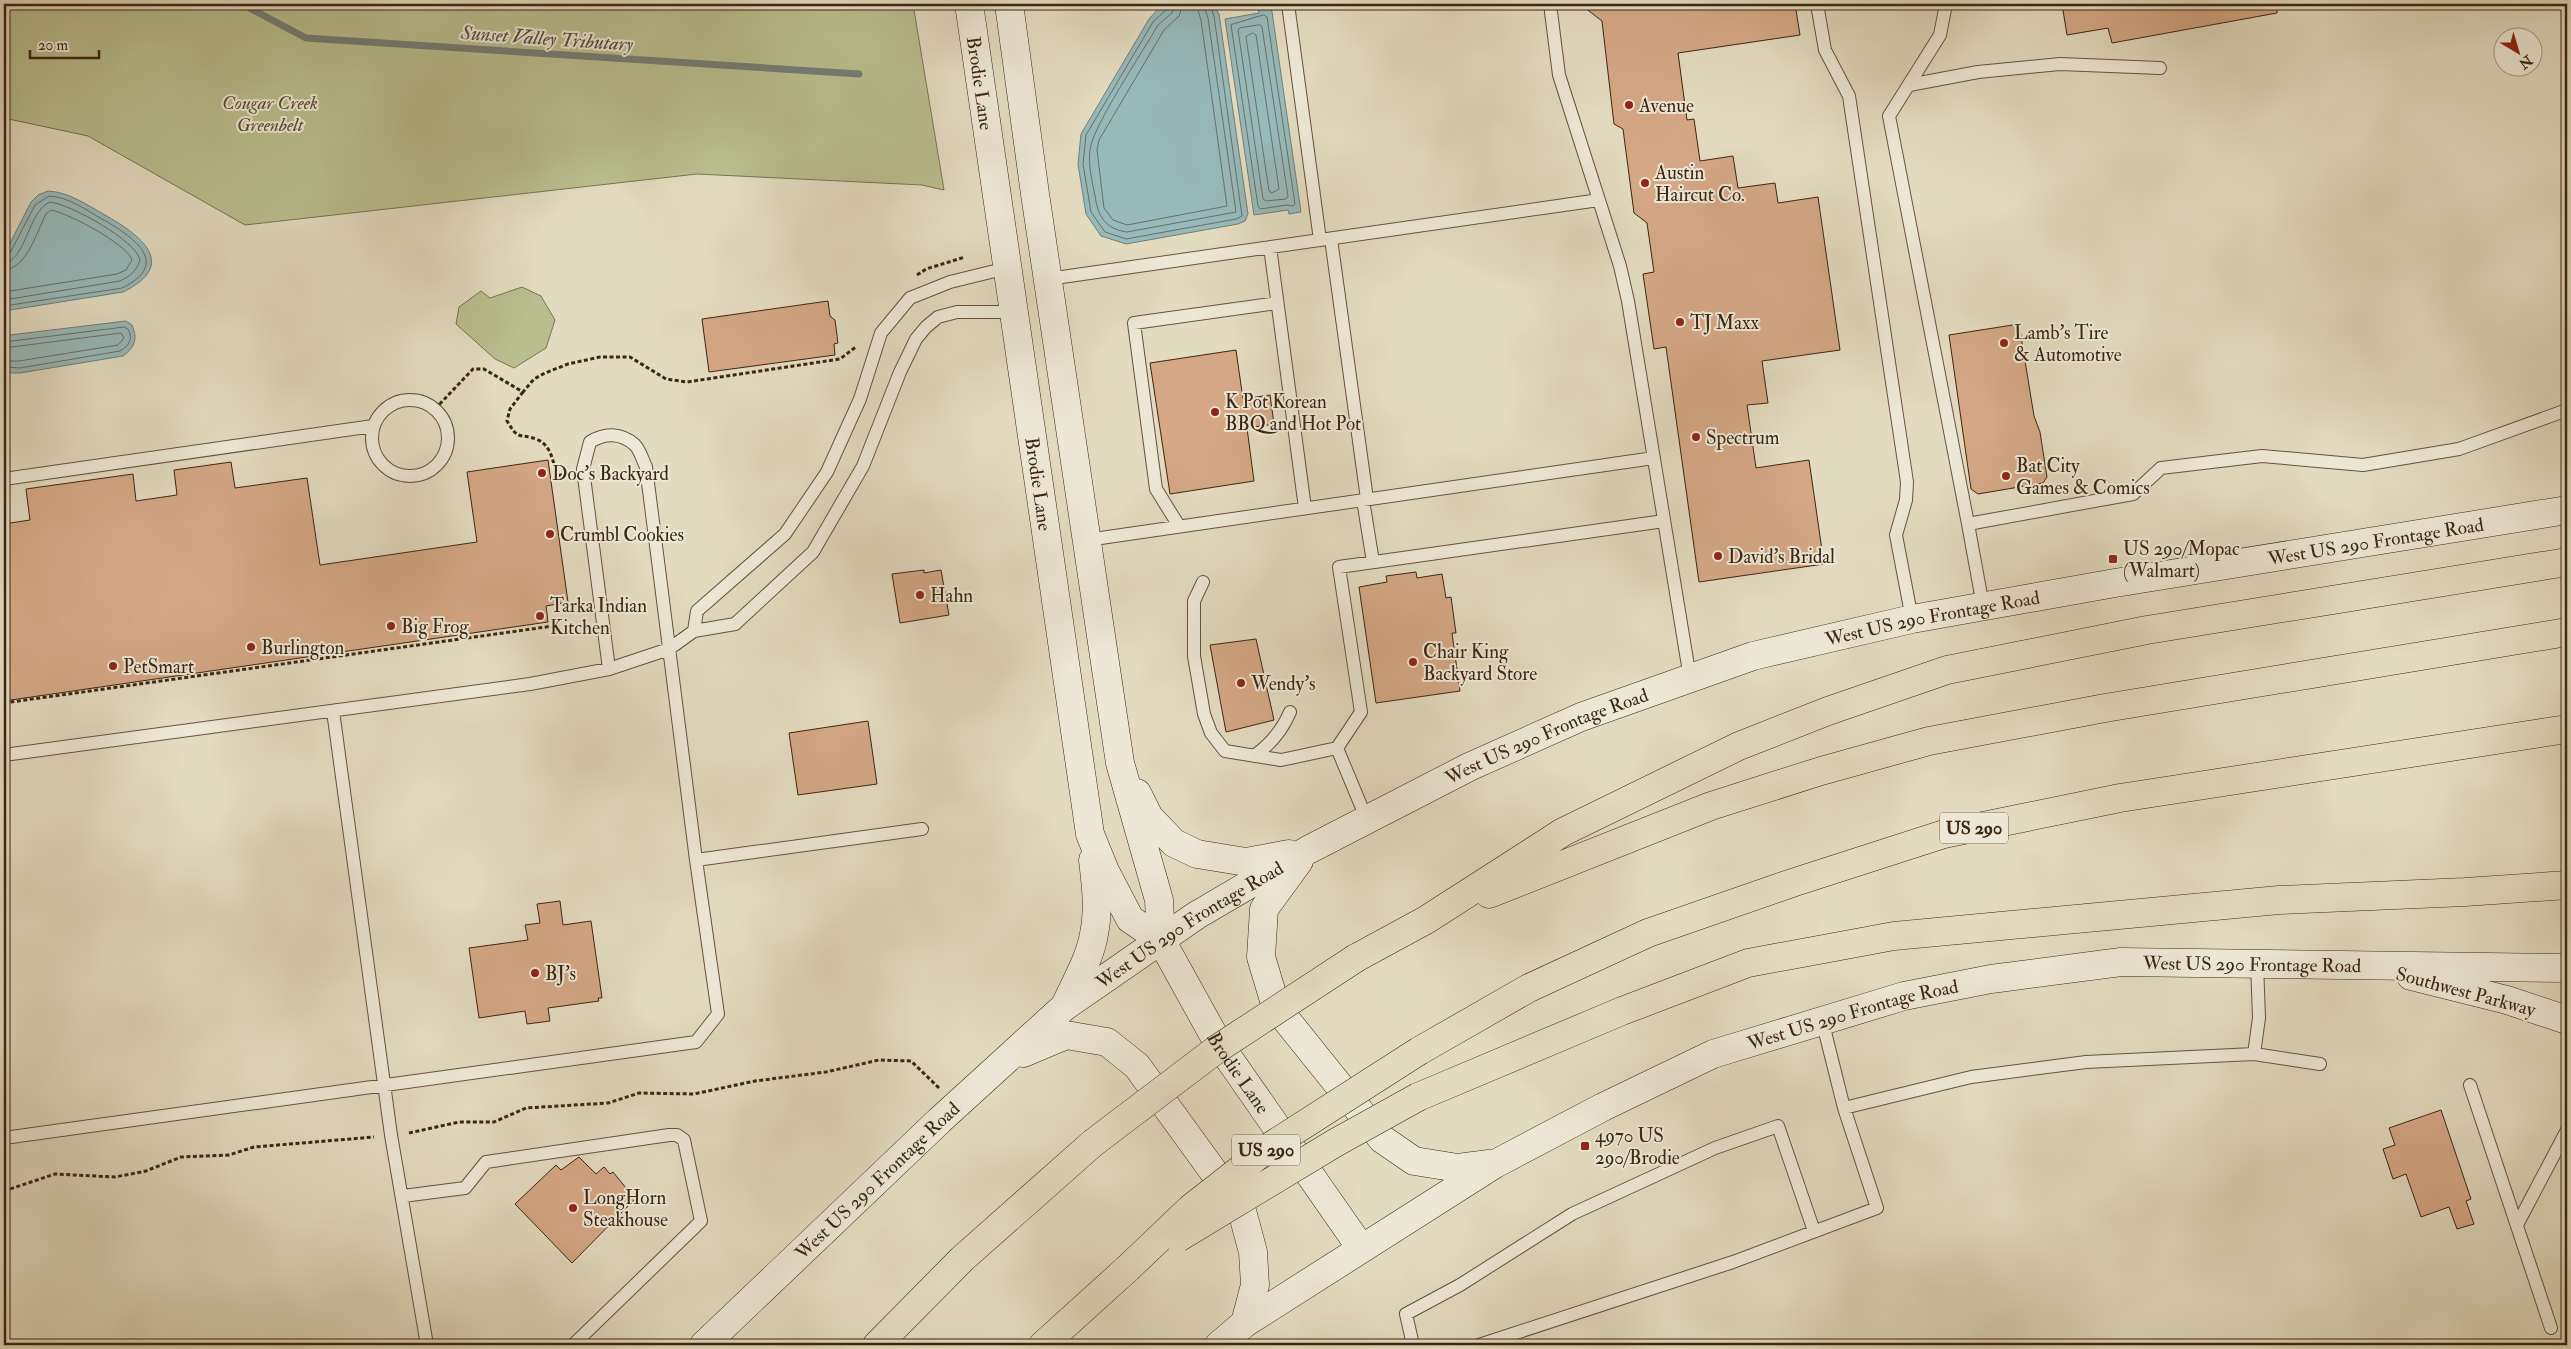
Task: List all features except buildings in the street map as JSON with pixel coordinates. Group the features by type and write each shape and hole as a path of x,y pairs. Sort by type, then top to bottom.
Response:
{"highway":[{"path":"877,1345 962,1259 1093,1143 1217,1049 1356,958 1426,920 1563,832 1739,746 1828,711 1947,670 2147,630 2566,563"},
{"path":"1426,920 1711,806 1822,771 1929,742 2105,708 2567,632"},
{"name":"US 290","path":"1043,1345 1191,1208 1269,1147 1419,1051 1529,988 1648,933 1792,883 1944,834 2120,798 2567,729"},
{"path":"1127,1269 1335,1142 1418,1098 1622,1011 1748,963 1894,936 1975,927 2279,900 2464,892 2567,885"}],"main road":[{"name":"Brodie Lane","path":"969,4 1090,834 1104,871 1130,920 1161,940"},
{"name":"Brodie Lane","path":"1009,4 1120,762 1160,900 1161,940 1218,1043 1361,1248"},
{"path":"985,115 1000,136 1009,162 1020,233 1032,270 1036,276 1048,279"},
{"name":"West US 290 Frontage Road","path":"704,1345 1064,1007 1161,940 1308,850 1468,767 1572,721 1753,656 1912,619 1983,606 2567,510"},
{"path":"1120,762 1149,816 1174,843 1197,854 1246,862 1308,850"},
{"path":"1064,1007 1085,964 1094,935 1097,896 1090,834"},
{"path":"1308,850 1264,909 1261,957 1276,1006 1382,1139 1414,1162 1458,1168 1495,1164"},
{"name":"West US 290 Frontage Road","path":"1219,1345 1245,1323 1495,1164 1602,1107 1713,1054 1904,996 1982,981 2121,962 2567,968"},
{"name":"Southwest Parkway","path":"2363,965 2507,1000 2567,1020"},
{"path":"1005,1061 1066,1035 1107,1042 1137,1066 1242,1211 1253,1252 1254,1285 1245,1323"}],"lane":[{"path":"1288,4 1365,499 1372,562"},
{"path":"1550,4 1559,75 1620,266 1628,301 1690,678"},
{"path":"1817,4 1824,50 1849,96 1851,106 1907,482 1906,500 1896,534 1912,619"},
{"path":"1946,4 1940,35 1888,116 1983,606"},
{"path":"1908,84 1978,72 2060,64 2160,68"},
{"path":"1048,279 1599,200"},
{"path":"1270,248 1304,508"},
{"path":"694,631 697,611 784,534 827,472 860,400 882,333 910,298 950,282 1007,268"},
{"path":"1179,526 1156,489 1134,323 1277,303"},
{"path":"4,755 530,684 609,669 669,649 694,631 735,624 813,552 863,466 900,372 916,339 926,327 938,317 957,312 1014,312"},
{"path":"400,401 419,401 435,409 447,427 448,442 440,462 430,471 419,475 406,476 394,473 383,466 375,455 372,442 373,426 387,407 400,401"},
{"path":"1968,524 2133,494 2161,468 2262,456 2364,464 2460,449 2567,410"},
{"path":"4,479 373,426"},
{"path":"4,1138 696,1042 718,1014 696,860 646,467 635,445 617,435 600,435 590,442 583,470 609,669"},
{"path":"1087,540 1654,458"},
{"path":"1202,582 1194,602 1194,647 1204,714 1211,733 1225,751 1281,760 1336,748 1361,712 1340,567 1664,521"},
{"path":"334,711 385,1085 427,1345"},
{"path":"1254,756 1268,746 1284,728 1290,712"},
{"path":"1336,748 1367,820"},
{"path":"696,860 922,829"},
{"path":"2254,1054 2259,1018 2257,963"},
{"path":"1480,1345 1733,1262 1877,1208 1844,1108 1822,1020"},
{"path":"1844,1108 1980,1076 2086,1062 2254,1054 2320,1064"},
{"path":"2470,1085 2551,1328"},
{"path":"1413,1345 1406,1314 1460,1285 1572,1214 1715,1148 1778,1126 1814,1231"},
{"path":"2517,1225 2567,1130"},
{"path":"403,1196 465,1188 486,1162 669,1135 677,1135 684,1140 701,1222 572,1345"}],"path":[{"path":"552,457 546,445 536,439 514,434 507,421 510,409 534,379 568,364 600,357 630,357 666,379 687,382 840,359 857,347 860,340"},
{"path":"435,409 473,369 484,369 524,392"},
{"path":"4,703 553,626"},
{"path":"408,1134 459,1122 494,1122 526,1108 608,1103 640,1093 694,1094 755,1081 826,1072 879,1060 911,1061 940,1089"},
{"path":"4,1191 55,1174 115,1177 146,1171 181,1157 229,1155 254,1148 380,1137"}],"green space":[{"name":"Cougar Creek Greenbelt","path":"4,4 913,4 944,190 922,185 697,174 245,225 88,136 4,118"},
{"path":"522,287 541,296 555,320 546,348 514,368 495,359 456,324 459,307 481,291 490,298"}],"water":[{"path":"1168,4 1213,4 1219,14 1248,214 1245,221 1238,224 1126,244 1101,236 1086,214 1078,164 1081,134 1149,19 1159,8"},
{"path":"1271,5 1301,212 1289,214 1288,210 1254,215 1225,19 1259,13 1258,7"},
{"path":"48,191 71,196 131,232 148,250 152,261 149,271 140,281 123,292 4,311 4,255 31,202 38,195"},
{"path":"126,321 132,325 135,339 133,346 123,356 20,373 4,371 4,337"}],"waterway":[{"name":"Sunset Valley Tributary","path":"242,4 306,38 859,74"}],"place":[{"name":"Avenue","path":"1629,105"},
{"name":"Austin Haircut Co.","path":"1645,183"},
{"name":"TJ Maxx","path":"1680,322"},
{"name":"Lamb's Tire & Automotive","path":"2004,343"},
{"name":"K Pot Korean BBQ and Hot Pot","path":"1215,412"},
{"name":"Spectrum","path":"1696,437"},
{"name":"Doc's Backyard","path":"542,473"},
{"name":"Bat City Games & Comics","path":"2006,476"},
{"name":"Crumbl Cookies","path":"550,534"},
{"name":"David's Bridal","path":"1718,556"},
{"name":"US 290/Mopac (Walmart)","path":"2113,559"},
{"name":"Hahn","path":"920,595"},
{"name":"Tarka Indian Kitchen","path":"540,616"},
{"name":"Big Frog","path":"391,626"},
{"name":"Burlington","path":"251,647"},
{"name":"Chair King Backyard Store","path":"1413,662"},
{"name":"PetSmart","path":"113,666"},
{"name":"Wendy's","path":"1241,683"},
{"name":"BJ's","path":"535,973"},
{"name":"4970 US 290/Brodie","path":"1585,1146"},
{"name":"LongHorn Steakhouse","path":"573,1208"}]}
